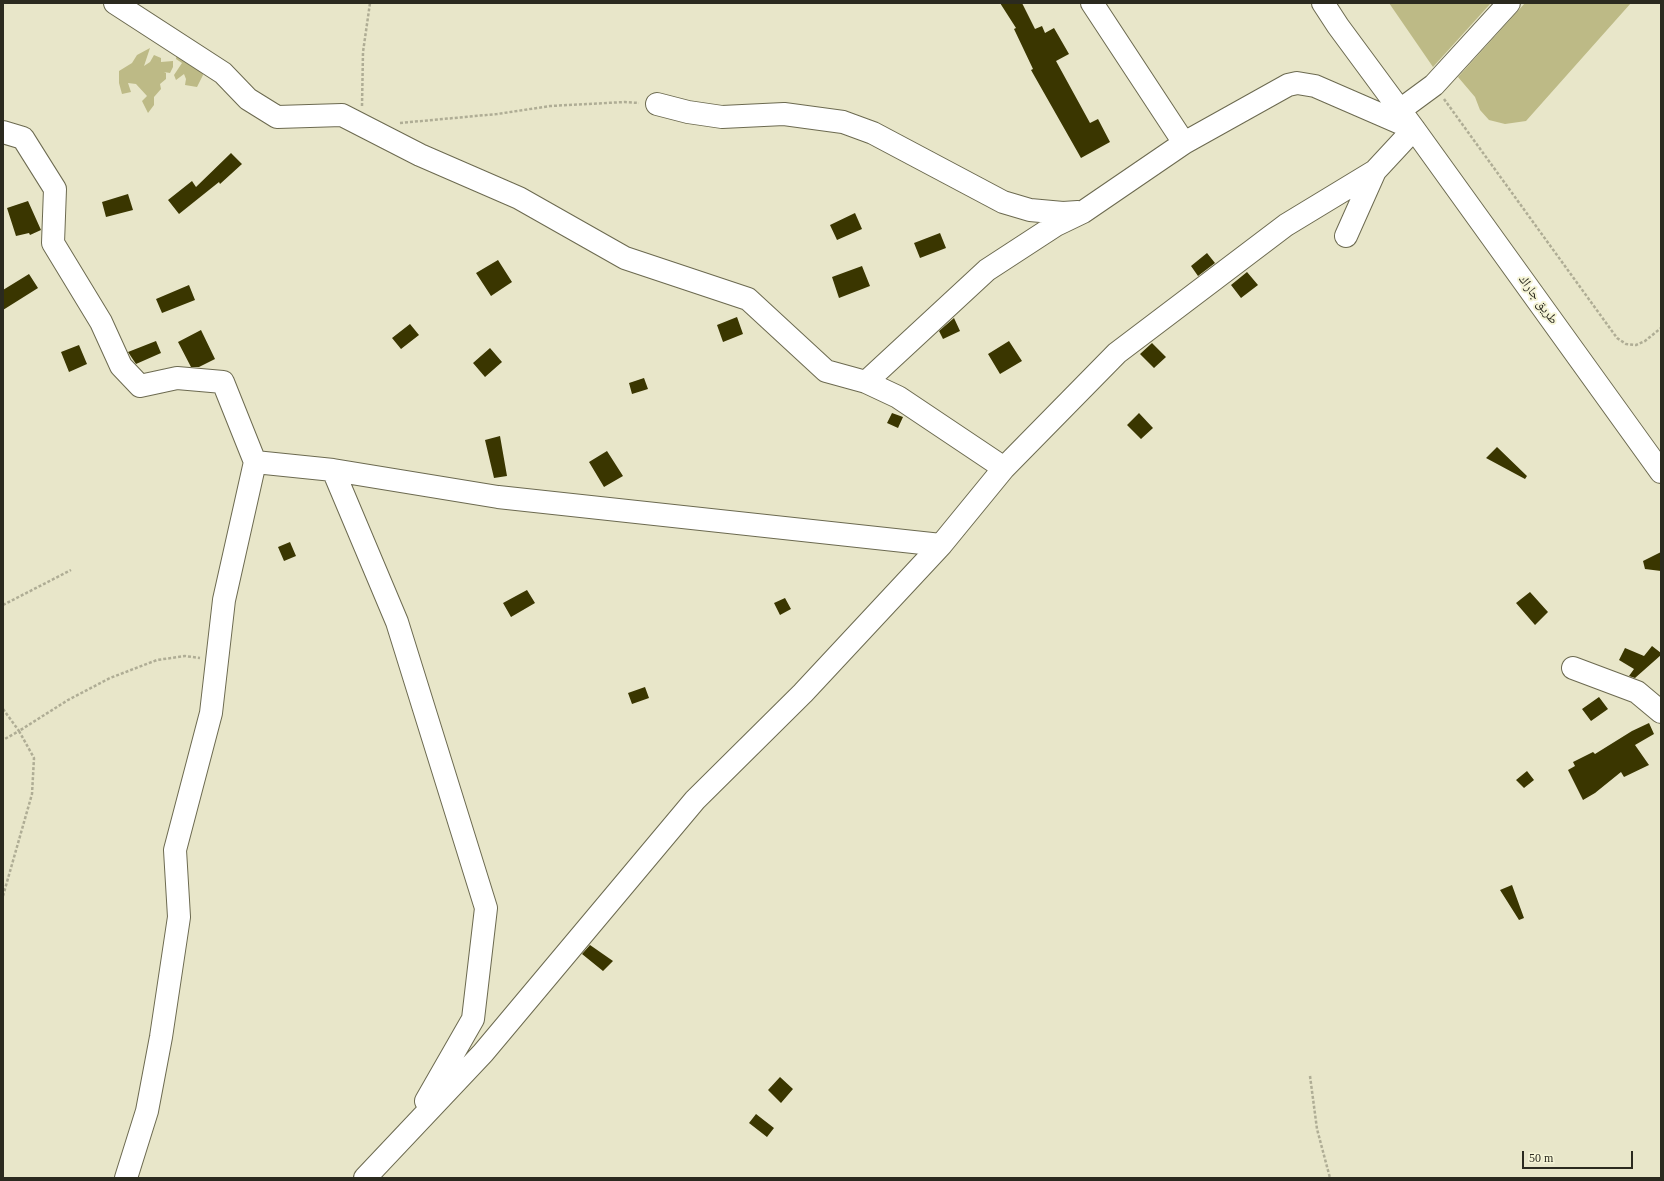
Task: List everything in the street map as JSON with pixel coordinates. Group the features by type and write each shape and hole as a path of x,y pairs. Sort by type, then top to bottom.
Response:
{"street":[{"path":"115,3 223,73 248,99 277,117 342,115 420,155 519,198 625,258 748,299 826,371 866,382 898,397 1004,468"},
{"path":"1092,3 1184,143"},
{"name":"طريق جاراك","path":"1324,3 1338,26 1661,472"},
{"path":"1400,110 1434,85 1509,3"},
{"path":"365,1178 483,1053 695,800 803,693 941,545 1004,468 1117,353 1286,225 1375,171 1414,129 1315,86 1297,83 1288,85 1184,143 1083,212 1056,225 987,270 866,382"},
{"path":"657,104 688,112 722,117 784,114 843,122 873,133 1003,202 1030,210 1063,213 1083,212"},
{"path":"3,132 23,138 55,189 54,243 101,322 120,366 140,386 177,378 223,382 255,462 224,600 211,712 175,850 179,917 161,1037 146,1111 126,1178"},
{"path":"1346,236 1375,171"},
{"path":"255,462 332,470 498,497 941,545"},
{"path":"332,470 398,622 486,908 473,1019 407,1133"},
{"path":"1573,668 1637,692 1661,712"}],"path":[{"path":"361,124 363,52 370,3"},
{"path":"1434,85 1617,338 1626,344 1636,345 1645,341 1661,328"},
{"path":"396,124 497,114 550,106 625,102 657,104"},
{"path":"3,605 39,585 71,570"},
{"path":"3,740 68,700 110,678 157,660 185,656 216,661"},
{"path":"3,709 19,731 34,758 32,794 3,896"},
{"path":"1310,1076 1317,1129 1330,1178"}],"shaded area":[{"path":"1389,3 1491,3 1433,67"},
{"path":"1525,3 1631,3 1526,121 1505,124 1489,120 1480,110 1475,97 1458,77"},
{"path":"150,48 144,66 150,62 154,55 161,58 161,62 173,61 173,67 170,73 164,72 166,73 166,79 160,84 161,89 154,97 154,105 148,113 142,101 147,96 136,84 128,83 131,92 122,94 119,83 119,71 132,63 137,55"},
{"path":"177,52 199,59 203,75 197,87 185,85 186,79 184,74 176,80 174,75 182,63 176,59"}],"building":[{"path":"1000,3 1022,3 1035,29 1042,26 1045,33 1054,28 1069,54 1056,61 1090,123 1098,119 1110,142 1081,158 1031,70 1033,69 1014,29 1016,28"},
{"path":"231,153 242,164 220,184 219,182 179,214 168,200 192,181 196,187"},
{"path":"128,194 133,210 106,217 102,202"},
{"path":"28,201 41,230 30,235 29,233 16,236 7,208"},
{"path":"855,213 862,229 837,240 830,225"},
{"path":"940,233 946,248 920,258 914,243"},
{"path":"1207,253 1215,263 1198,276 1191,266"},
{"path":"498,260 512,282 491,296 476,273"},
{"path":"862,266 870,286 839,298 832,277"},
{"path":"1247,272 1258,285 1241,298 1231,285"},
{"path":"29,274 38,288 3,310 3,290"},
{"path":"189,285 195,300 162,313 156,299"},
{"path":"737,317 743,334 723,342 717,325"},
{"path":"954,318 960,331 943,339 939,331"},
{"path":"410,324 419,335 401,349 392,338"},
{"path":"201,330 215,359 199,367 191,367 178,342"},
{"path":"156,341 161,353 136,364 128,352"},
{"path":"1009,341 1022,361 1000,374 988,354"},
{"path":"1152,343 1166,357 1154,368 1140,354"},
{"path":"79,345 87,364 69,372 61,352"},
{"path":"490,348 502,362 485,377 473,363"},
{"path":"644,378 648,389 632,394 629,383"},
{"path":"892,413 903,417 898,428 887,423"},
{"path":"1139,413 1153,428 1141,439 1127,425"},
{"path":"500,436 507,476 494,478 485,440"},
{"path":"1497,447 1527,476 1525,479 1486,458"},
{"path":"607,451 623,476 604,487 589,462"},
{"path":"290,542 296,556 284,561 278,547"},
{"path":"1661,552 1661,571 1645,569 1643,561"},
{"path":"527,590 535,603 511,617 503,603"},
{"path":"1530,592 1548,612 1535,625 1516,603"},
{"path":"785,598 791,609 780,615 774,603"},
{"path":"1652,646 1661,653 1661,655 1635,678 1629,676 1634,669 1619,660 1625,648 1644,656"},
{"path":"645,687 649,698 632,704 628,693"},
{"path":"1599,697 1608,709 1591,721 1582,709"},
{"path":"1649,723 1654,734 1635,745 1649,765 1624,777 1621,772 1595,793 1583,800 1568,770 1575,766 1573,762 1593,752 1595,754 1632,731"},
{"path":"1527,771 1534,780 1524,788 1516,780"},
{"path":"1512,885 1524,918 1519,920 1500,890"},
{"path":"590,945 613,961 603,971 582,954"},
{"path":"780,1077 793,1089 781,1103 768,1090"},
{"path":"756,1114 774,1128 767,1137 749,1123"}]}
